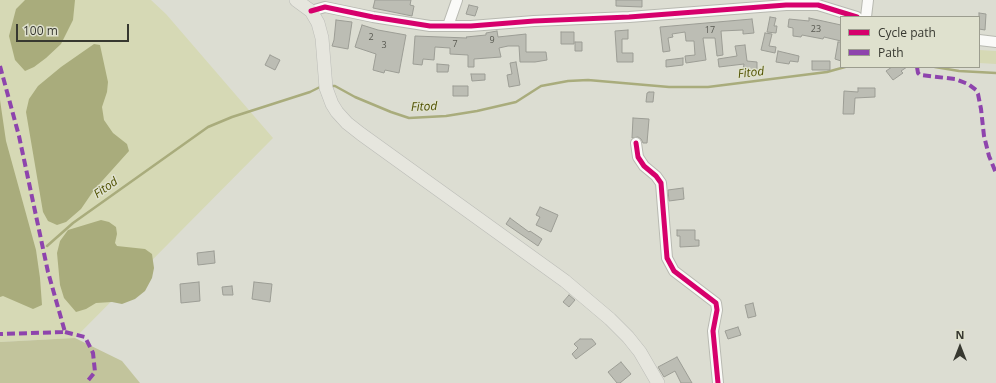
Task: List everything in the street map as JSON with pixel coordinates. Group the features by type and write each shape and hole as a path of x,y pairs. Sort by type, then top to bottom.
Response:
{"main road":[{"path":"296,0 310,10 316,17 322,38 326,86 332,104 337,112 356,130 565,281 610,319 640,352 658,383"}],"street":[{"path":"448,26 457,0"},
{"path":"866,16 868,0"},
{"path":"310,10 325,8 412,24 448,26 629,17 818,2 855,16"},
{"path":"980,40 996,42"},
{"path":"636,143 638,157 644,166 656,176 661,183 667,258 674,271 716,303 717,310 713,331 718,383"}],"shaded area":[{"path":"0,0 151,0 166,14 273,138 75,338 0,342"},
{"path":"25,0 75,0 73,20 61,44 34,67 25,71 15,60 9,36 16,9"},
{"path":"94,44 100,45 108,82 107,92 102,107 104,120 113,133 127,144 129,151 94,190 81,209 66,222 57,225 48,221 43,212 26,112 29,99 38,86 61,67"},
{"path":"980,50 996,51 996,64 980,63"},
{"path":"0,100 6,141 36,250 42,305 33,309 3,296 0,297"},
{"path":"101,220 109,222 116,227 117,234 115,243 117,246 145,249 152,254 154,268 152,278 145,291 135,299 122,304 112,302 96,303 86,309 76,312 64,298 60,285 57,253 60,241 68,230"},
{"path":"75,338 122,361 140,383 0,383 0,342"}],"building":[{"path":"375,0 411,0 410,5 414,6 412,16 373,8"},
{"path":"616,0 642,0 642,7 616,6"},
{"path":"469,5 478,7 475,16 466,14"},
{"path":"979,13 986,14 985,30 980,29"},
{"path":"770,17 776,18 774,26 777,26 776,33 767,32"},
{"path":"809,18 840,25 840,41 824,37 823,39 802,35 801,37 793,36 793,28 788,27 789,19 809,21"},
{"path":"752,19 754,33 743,34 743,30 721,31 723,55 717,56 715,38 703,38 706,60 686,63 685,56 695,55 694,41 686,41 685,32 672,34 673,37 668,38 670,51 663,52 660,27"},
{"path":"336,20 352,22 348,49 332,46"},
{"path":"362,25 378,30 406,35 399,73 385,70 384,73 373,70 376,54 355,47"},
{"path":"628,30 628,39 622,39 622,53 633,53 633,62 617,62 615,31"},
{"path":"497,31 498,37 526,34 526,52 546,52 547,60 520,62 519,46 508,46 499,48 501,57 474,59 474,67 468,67 468,55 450,54 450,48 435,47 434,60 423,59 422,65 413,64 415,36 467,38 466,37 486,35 486,33"},
{"path":"561,32 574,32 574,44 561,44"},
{"path":"765,33 772,34 769,46 776,47 775,53 761,50"},
{"path":"575,42 582,42 582,51 575,51"},
{"path":"838,42 840,42 840,61 835,59"},
{"path":"745,45 747,61 757,62 757,72 743,70 744,64 719,67 718,59 737,56 735,46"},
{"path":"778,51 799,56 798,62 790,61 789,64 776,62"},
{"path":"270,55 280,60 275,70 265,65"},
{"path":"683,58 683,65 666,67 666,60"},
{"path":"812,61 830,61 830,70 812,70"},
{"path":"516,62 520,85 509,87 507,75 512,74 510,63"},
{"path":"437,64 449,65 448,72 437,72"},
{"path":"890,68 906,68 901,71 903,73 893,80 886,71"},
{"path":"471,74 485,74 485,80 472,81"},
{"path":"453,86 468,86 468,96 453,96"},
{"path":"858,88 875,88 875,97 855,98 854,114 843,114 844,91 858,92"},
{"path":"654,92 653,102 646,102 647,93"},
{"path":"633,118 649,119 647,143 643,143 638,137 632,138"},
{"path":"683,188 684,199 669,201 668,190"},
{"path":"540,207 558,215 551,232 536,225 540,217 536,215"},
{"path":"510,218 529,232 530,231 542,239 538,246 506,224"},
{"path":"677,230 695,230 695,240 699,240 699,246 680,247 680,236 677,236"},
{"path":"214,251 215,263 198,265 197,253"},
{"path":"199,282 200,301 181,303 180,284"},
{"path":"254,282 272,284 270,302 252,299"},
{"path":"232,286 233,295 223,295 222,287"},
{"path":"569,295 575,300 569,307 563,302"},
{"path":"753,303 756,316 748,318 745,305"},
{"path":"738,327 741,335 728,339 725,331"},
{"path":"580,339 592,339 596,344 576,359 572,354 578,348 574,344"},
{"path":"677,357 692,383 681,383 675,371 664,377 658,367"},
{"path":"621,362 631,374 620,383 617,383 608,372"}],"waterway":[{"name":"Fitod","path":"329,86 335,86 355,97 409,118 446,116 516,102 541,86 568,81 588,80 669,87 708,87 827,72 841,68"},
{"name":"Fitod","path":"941,68 959,71 996,73"},
{"name":"Fitod","path":"47,246 73,223 208,127 232,117 310,92 322,86"}],"marked path":[{"path":"0,66 19,136 48,272 65,332 0,334"},
{"path":"917,68 920,75 955,79 968,84 976,90 981,109 984,136 989,156 996,173"},
{"path":"65,332 85,337 93,353 95,372 86,383"}],"cycle path":[{"path":"311,11 325,7 373,17 430,26 471,26 534,21 629,17 786,5 818,5 854,16"},
{"path":"636,143 638,157 644,166 656,176 661,183 667,258 674,271 716,303 717,310 713,331 718,383"}]}
